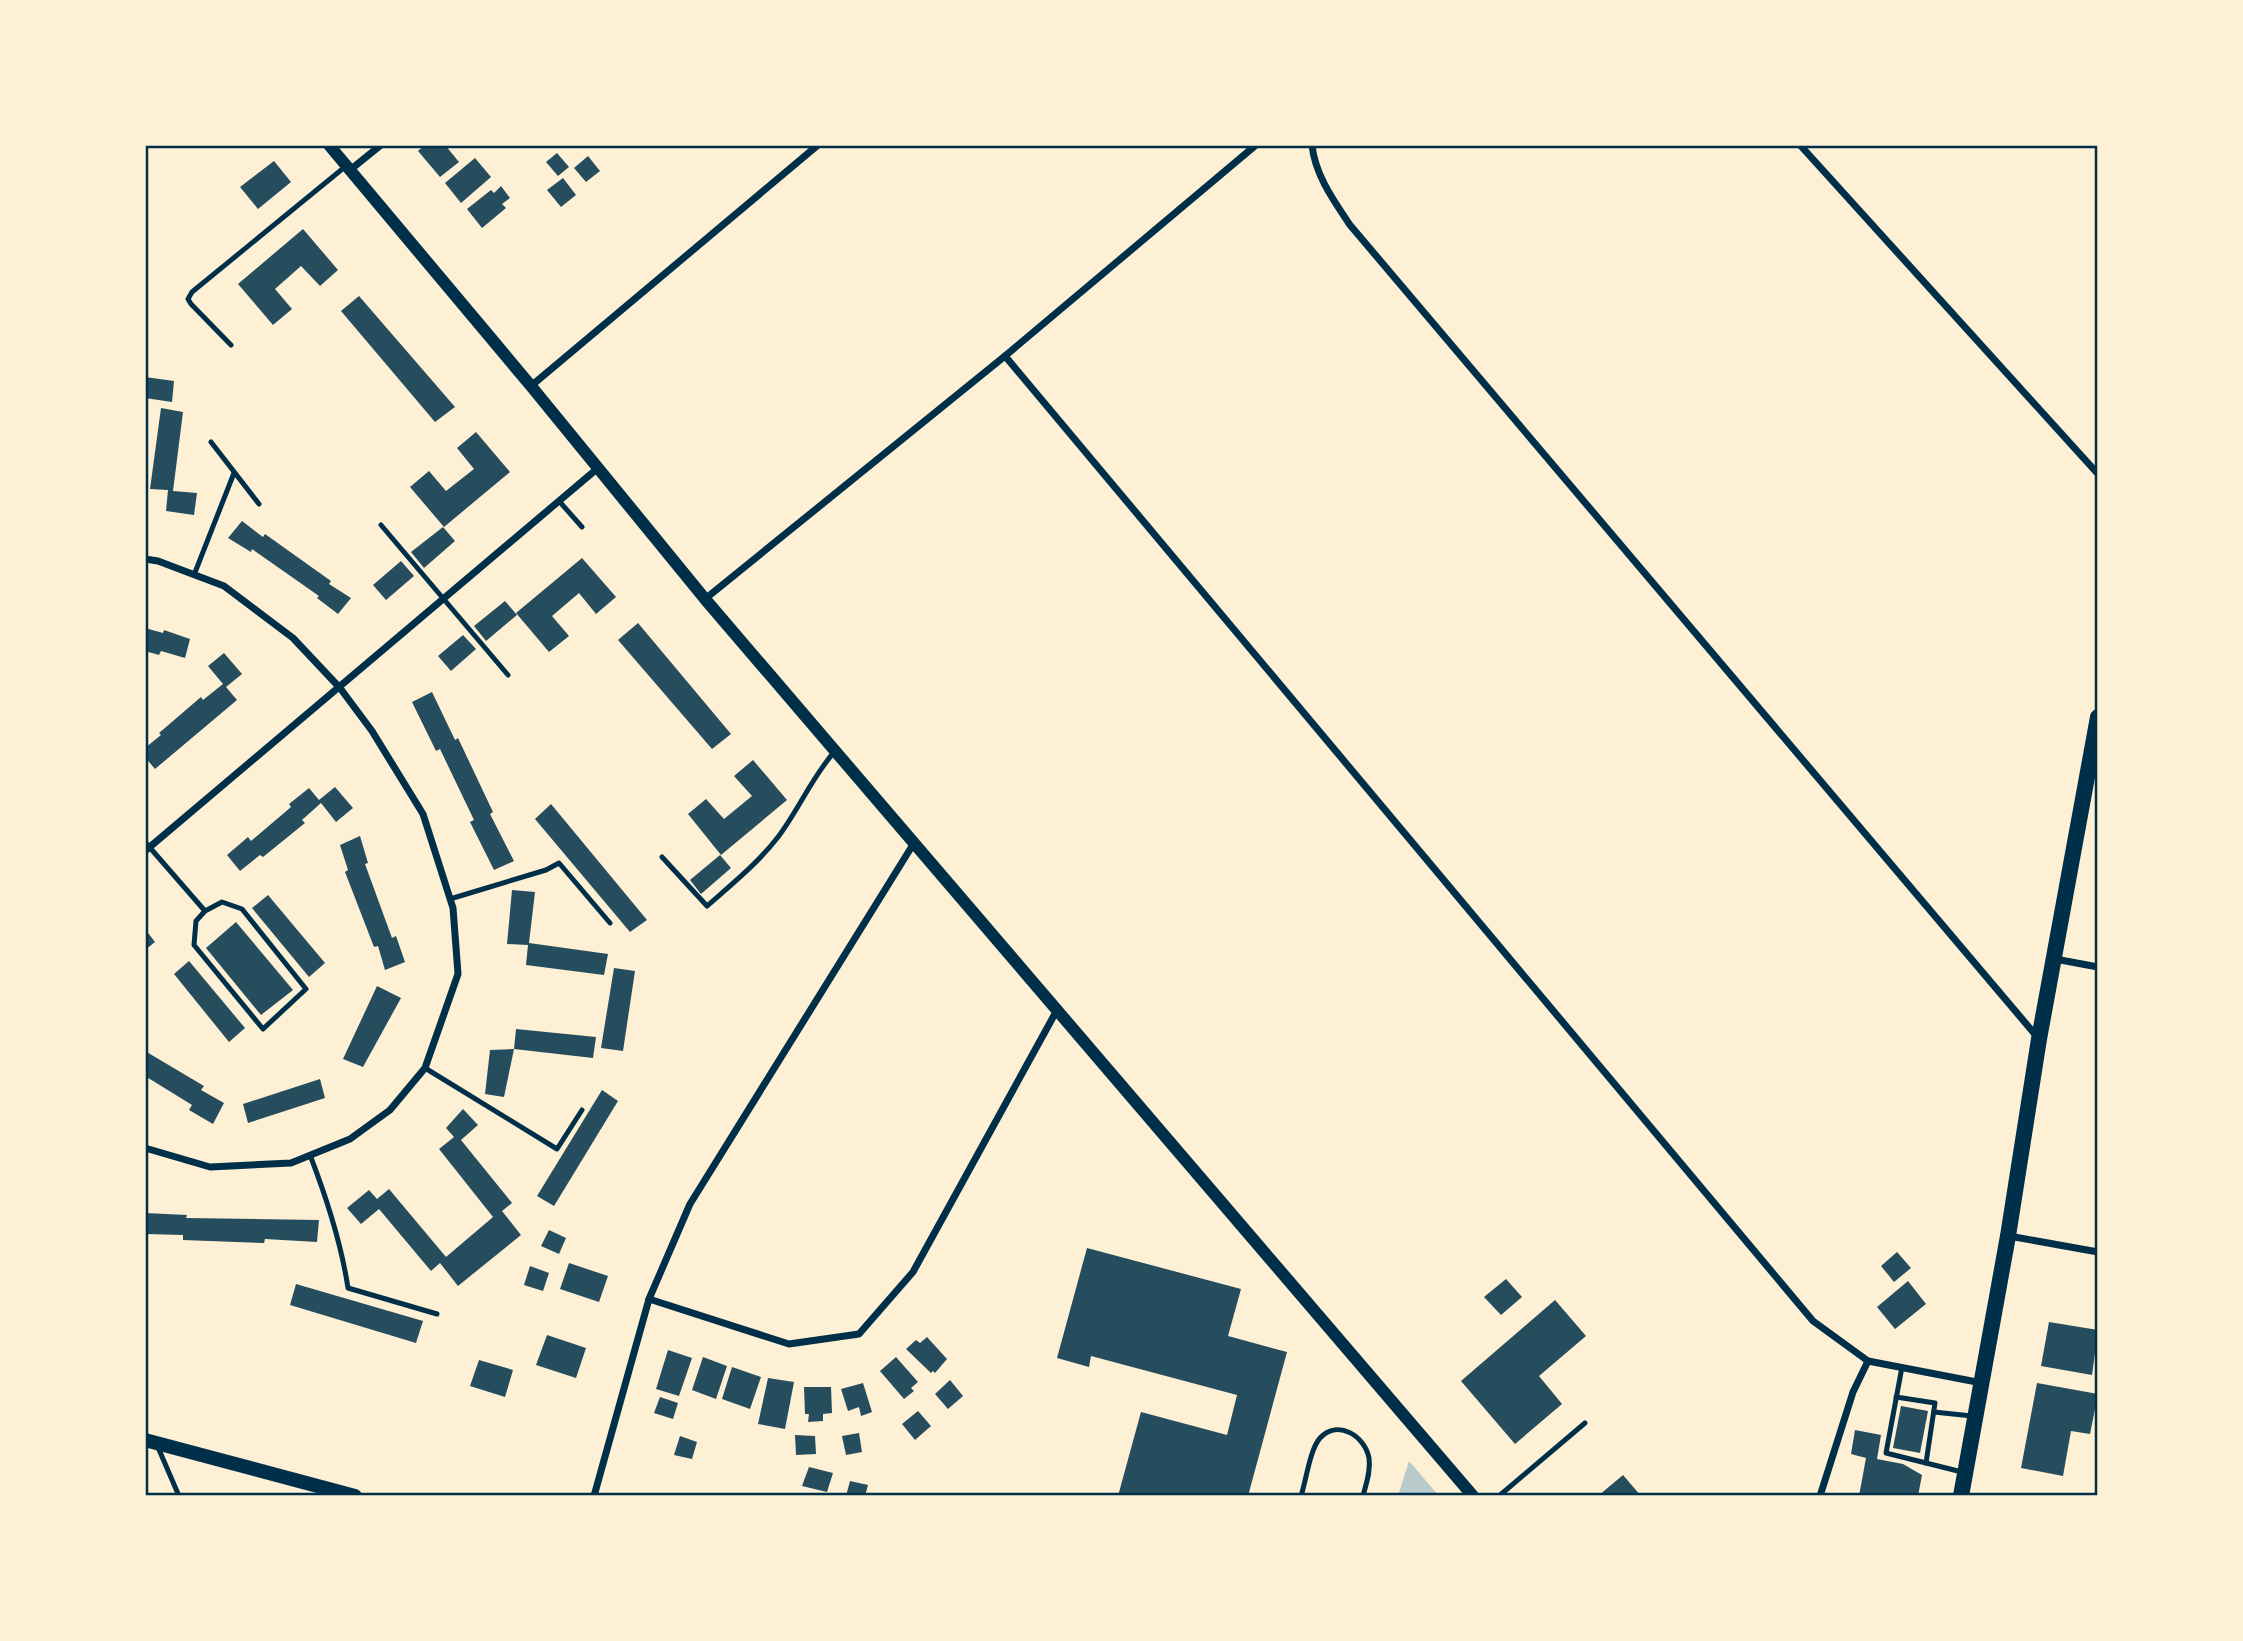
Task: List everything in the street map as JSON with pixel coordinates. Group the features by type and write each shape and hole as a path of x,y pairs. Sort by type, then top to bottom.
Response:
{"main road":[{"path":"1961,1496 2008,1236 2039,1039 2098,718"},
{"path":"151,1441 355,1496"}],"street":[{"path":"329,145 705,599 1473,1496"},
{"path":"348,168 381,145"},
{"path":"531,386 818,145"},
{"path":"705,599 1005,356 1256,145"},
{"path":"1312,145 1313,155 1329,193 1350,225 2039,1039"},
{"path":"1800,145 2098,474"},
{"path":"1005,356 1813,1321 1868,1361 1982,1383"},
{"path":"147,846 340,688 598,468"},
{"path":"145,559 158,561 224,586 293,638 340,688 372,731 423,814 453,908 458,974 425,1068 390,1110 350,1139 291,1163 210,1167 145,1148"},
{"path":"594,1496 649,1299 690,1204 914,843"},
{"path":"2055,959 2098,967"},
{"path":"649,1299 789,1344 859,1334 913,1272 1057,1010"},
{"path":"2008,1236 2098,1252"},
{"path":"1820,1496 1853,1392 1868,1361"}],"lane":[{"path":"231,345 191,304 188,299 192,292 348,168"},
{"path":"211,442 259,504"},
{"path":"194,575 234,473"},
{"path":"559,501 582,527"},
{"path":"381,525 508,675"},
{"path":"662,857 701,903 707,906 737,880 778,837 820,768 835,751"},
{"path":"147,846 205,911"},
{"path":"450,899 546,870 559,863 610,923"},
{"path":"222,902 242,909 306,989 263,1029 194,946 196,921 205,911 222,902"},
{"path":"425,1068 557,1149 582,1110"},
{"path":"310,1156 327,1197 340,1243 348,1288 437,1314"},
{"path":"1902,1367 1894,1426 1886,1453 1965,1472"},
{"path":"1896,1397 1935,1403 1927,1434 1926,1463"},
{"path":"1934,1412 1976,1417"},
{"path":"1499,1496 1585,1423"},
{"path":"1301,1496 1319,1439 1329,1432 1346,1430 1365,1445 1369,1459 1363,1496"},
{"path":"151,1441 179,1496"}],"shaded area":[{"path":"1409,1461 1439,1496 1398,1496"}],"building":[{"path":"425,145 445,145 459,162 440,177 418,151"},
{"path":"557,153 569,167 558,176 546,162"},
{"path":"588,156 600,171 586,182 574,168"},
{"path":"475,158 491,177 461,203 445,183"},
{"path":"274,161 291,182 258,209 240,187"},
{"path":"563,178 576,195 561,207 547,190"},
{"path":"501,186 510,198 502,204 506,208 482,228 467,209 491,190 494,193"},
{"path":"303,229 338,270 320,286 301,266 275,289 292,309 273,325 238,284"},
{"path":"359,296 455,407 435,422 341,311"},
{"path":"145,377 174,381 172,402 145,398"},
{"path":"161,408 183,412 173,491 197,493 194,515 166,511 168,490 150,489"},
{"path":"476,432 510,472 444,527 410,487 429,471 446,491 474,469 457,448"},
{"path":"242,521 263,537 265,534 351,598 338,614 317,598 319,596 252,549 251,552 228,538"},
{"path":"443,527 455,541 424,568 411,552"},
{"path":"582,558 616,597 596,614 579,593 552,616 569,636 549,652 516,613"},
{"path":"401,561 414,576 386,600 373,585"},
{"path":"505,601 517,615 486,641 474,626"},
{"path":"638,623 731,734 712,749 618,640"},
{"path":"145,628 163,633 164,630 190,639 185,658 161,651 159,655 145,651"},
{"path":"463,635 476,649 451,671 438,656"},
{"path":"224,653 242,674 226,687 237,700 155,769 145,757 145,748 201,697 203,700 223,684 208,666"},
{"path":"432,692 455,740 458,738 493,812 490,814 514,861 494,870 470,822 474,820 440,749 436,751 412,702"},
{"path":"753,760 787,800 721,855 688,814 706,799 724,819 752,796 734,776"},
{"path":"335,787 353,808 336,822 321,803 302,820 305,823 263,857 260,855 240,871 227,855 248,837 251,841 309,788 319,800"},
{"path":"551,804 647,920 630,932 535,819"},
{"path":"360,836 368,863 365,864 392,938 396,936 405,962 385,970 378,946 374,947 345,872 348,870 340,845"},
{"path":"720,855 731,868 701,894 690,880"},
{"path":"512,890 535,892 529,943 608,954 604,975 526,965 528,945 507,944"},
{"path":"268,895 325,963 309,977 252,908"},
{"path":"236,922 293,990 261,1015 206,948"},
{"path":"145,929 155,942 145,950"},
{"path":"189,961 245,1028 229,1042 174,974"},
{"path":"614,968 635,971 623,1051 601,1048"},
{"path":"377,986 401,998 363,1067 343,1059"},
{"path":"516,1029 596,1037 593,1058 514,1049"},
{"path":"514,1049 504,1097 485,1094 490,1050"},
{"path":"145,1051 204,1086 201,1090 224,1103 213,1124 189,1110 192,1105 145,1076"},
{"path":"320,1079 325,1098 248,1123 243,1104"},
{"path":"602,1090 618,1101 554,1206 537,1196"},
{"path":"463,1109 478,1125 461,1140 512,1203 502,1211 521,1235 458,1286 440,1263 431,1271 379,1209 361,1224 347,1208 369,1190 377,1199 389,1189 446,1257 493,1217 439,1149 454,1137 446,1128"},
{"path":"145,1213 187,1215 186,1218 319,1220 317,1242 265,1239 264,1243 183,1240 183,1235 145,1234"},
{"path":"549,1230 566,1238 559,1254 541,1246"},
{"path":"1087,1248 1241,1289 1228,1336 1287,1352 1248,1496 1118,1496 1141,1412 1227,1435 1237,1395 1091,1356 1089,1367 1057,1358"},
{"path":"1897,1252 1911,1268 1894,1282 1881,1266"},
{"path":"569,1263 608,1276 599,1302 560,1289"},
{"path":"530,1266 549,1273 543,1291 524,1285"},
{"path":"1506,1279 1522,1297 1501,1315 1484,1297"},
{"path":"1908,1281 1926,1304 1895,1329 1877,1307"},
{"path":"296,1284 423,1321 416,1343 290,1305"},
{"path":"1555,1300 1586,1336 1539,1376 1562,1404 1515,1444 1461,1381"},
{"path":"2049,1322 2098,1330 2092,1375 2041,1366"},
{"path":"547,1335 586,1348 576,1378 536,1365"},
{"path":"927,1337 947,1359 935,1373 931,1373 906,1349 916,1340 920,1343"},
{"path":"668,1350 692,1358 679,1396 656,1389"},
{"path":"703,1357 727,1366 716,1399 692,1390"},
{"path":"896,1357 918,1382 911,1388 914,1391 904,1399 880,1371"},
{"path":"479,1360 513,1370 505,1397 470,1386"},
{"path":"732,1367 761,1377 750,1409 722,1399"},
{"path":"768,1378 794,1382 785,1429 758,1424"},
{"path":"950,1380 963,1396 948,1409 935,1394"},
{"path":"863,1383 872,1412 861,1416 859,1407 848,1411 841,1389"},
{"path":"2037,1383 2098,1394 2090,1434 2071,1431 2063,1476 2021,1468"},
{"path":"804,1387 831,1387 832,1413 823,1414 823,1421 808,1422"},
{"path":"660,1397 678,1403 673,1419 654,1413"},
{"path":"1901,1406 1928,1411 1920,1453 1893,1448"},
{"path":"918,1411 931,1426 915,1440 902,1424"},
{"path":"1855,1430 1881,1435 1877,1459 1903,1464 1922,1475 1918,1496 1859,1496 1866,1458 1851,1454"},
{"path":"859,1433 862,1452 846,1455 842,1436"},
{"path":"795,1435 815,1436 816,1454 796,1455"},
{"path":"680,1436 697,1442 692,1459 674,1455"},
{"path":"809,1467 833,1473 827,1492 802,1486"},
{"path":"1623,1475 1641,1496 1598,1496"},
{"path":"850,1481 868,1485 865,1496 846,1496"}]}
